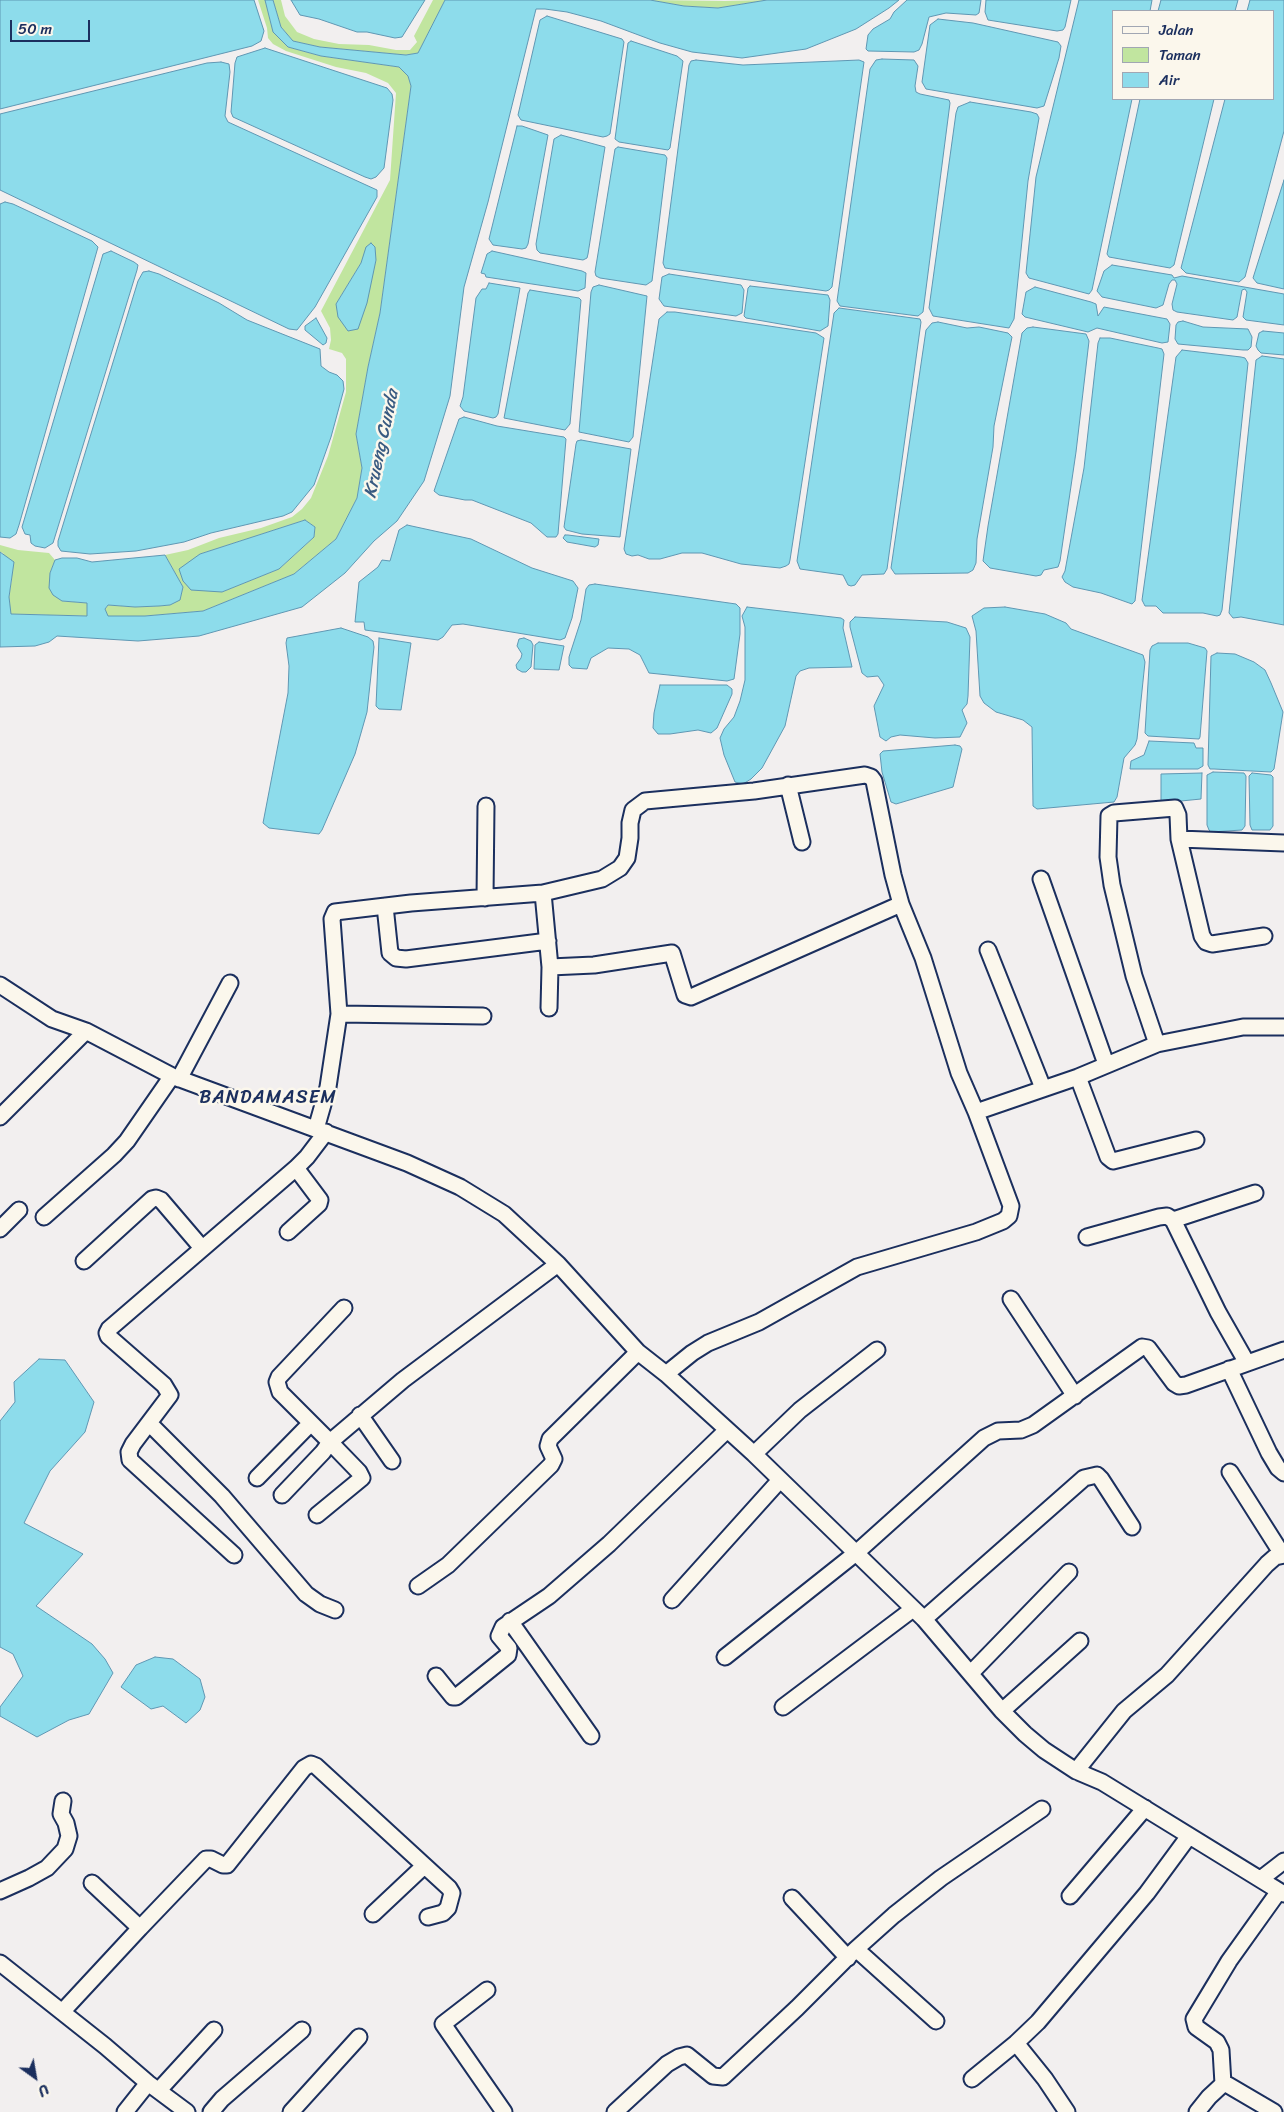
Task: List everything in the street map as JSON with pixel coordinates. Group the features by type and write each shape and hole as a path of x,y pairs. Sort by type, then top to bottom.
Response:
{"street":[{"path":"234,1555 130,1460 133,1444 169,1398 169,1391 108,1336 108,1331 307,1157 321,1131 339,1014 332,916 337,911 543,893 602,879 620,868 627,858 633,810 645,801 754,791 865,776 871,777 874,781 892,875 901,904 923,958 960,1073 1011,1206 1009,1216 1003,1221 976,1232 891,1256 857,1268 760,1322 708,1343 692,1352 666,1374"},
{"path":"788,785 802,842"},
{"path":"485,898 486,806"},
{"path":"1157,1044 1134,976 1112,885 1108,857 1109,816 1114,813 1175,808 1178,815 1179,839 1200,930 1206,942 1212,944 1264,936"},
{"path":"1179,839 1284,843"},
{"path":"1041,879 1106,1064"},
{"path":"543,893 550,967 549,1008"},
{"path":"550,967 594,965 672,953 685,995 691,997 901,904"},
{"path":"385,906 390,953 396,958 406,959 548,941"},
{"path":"988,950 1043,1088"},
{"path":"44,1217 114,1155 127,1141 175,1078 230,983"},
{"path":"0,985 52,1019 86,1031 175,1078 407,1163 460,1187 486,1202 520,1228 558,1264 638,1352 666,1374 754,1454 919,1614 1002,1711 1044,1750 1076,1771 1102,1782 1189,1836 1262,1878 1282,1892 1229,1961 1194,2019 1196,2027 1217,2042 1222,2058 1223,2084 1209,2097 1198,2112"},
{"path":"339,1014 484,1016"},
{"path":"976,1112 1078,1077 1157,1044 1243,1027 1284,1027"},
{"path":"0,1117 86,1031"},
{"path":"1078,1077 1108,1157 1113,1161 1196,1140"},
{"path":"288,1232 319,1204 320,1200 296,1168"},
{"path":"1173,1220 1255,1193"},
{"path":"84,1261 152,1199 156,1198 162,1200 202,1248"},
{"path":"0,1228 20,1210"},
{"path":"1087,1237 1159,1217 1167,1216 1173,1220 1218,1312 1247,1363"},
{"path":"282,1495 323,1452 330,1442 360,1415 403,1380 558,1264"},
{"path":"1011,1299 1075,1396"},
{"path":"317,1515 362,1478 359,1472 280,1392 277,1382 279,1377 344,1308"},
{"path":"725,1657 856,1553 984,1438 998,1431 1021,1430 1033,1425 1142,1347 1148,1348 1174,1383 1179,1386 1284,1350"},
{"path":"754,1454 800,1410 877,1350"},
{"path":"418,1586 448,1566 551,1465 554,1459 548,1446 550,1439 638,1352"},
{"path":"1229,1369 1268,1453 1278,1468 1284,1473"},
{"path":"360,1415 392,1461"},
{"path":"149,1422 222,1496 306,1594 320,1604 335,1610"},
{"path":"257,1478 310,1424"},
{"path":"436,1676 452,1697 459,1695 508,1655 509,1648 499,1636 503,1626 549,1596 608,1544 727,1430"},
{"path":"1076,1771 1124,1711 1167,1675 1268,1564 1283,1555 1230,1472"},
{"path":"783,1707 919,1614 1084,1478 1097,1475 1101,1479 1132,1527"},
{"path":"672,1600 780,1480"},
{"path":"970,1674 1069,1572"},
{"path":"510,1621 592,1736"},
{"path":"1002,1711 1080,1640"},
{"path":"62,2012 206,1859 227,1865 304,1768 311,1764 316,1766 452,1893 448,1908 443,1913 428,1917"},
{"path":"0,1891 47,1868 65,1849 69,1836 62,1814 63,1801"},
{"path":"1070,1896 1145,1808"},
{"path":"615,2112 667,2064 679,2057 687,2055 713,2076 723,2077 894,1915 941,1878 1042,1809"},
{"path":"972,2079 1016,2043 1038,2022 1147,1893 1189,1836"},
{"path":"1262,1878 1284,1861"},
{"path":"373,1914 424,1866"},
{"path":"92,1883 140,1928"},
{"path":"792,1898 852,1953 936,2021"},
{"path":"0,1963 183,2111"},
{"path":"487,1990 443,2024 504,2112"},
{"path":"125,2112 214,2030"},
{"path":"211,2112 222,2099 302,2030"},
{"path":"291,2112 359,2037"},
{"path":"1016,2043 1045,2079 1067,2112"},
{"path":"1223,2084 1228,2085 1274,2112"}],"green space":[{"path":"258,0 265,0 273,32 288,47 321,56 399,67 408,76 411,86 380,313 356,434 362,468 357,498 336,539 294,574 203,611 108,617 105,609 108,605 159,606 170,605 180,599 183,587 165,555 188,550 219,538 261,528 292,517 302,509 311,498 328,456 346,392 346,359 342,353 329,349 331,340 330,328 321,311 390,180 396,93 388,83 366,73 336,67 286,51 273,44 268,38 267,28","holes":["376,260 370,281 336,304 361,263","305,520 315,527 314,537 279,569 222,592 200,554"]},
{"path":"273,0 281,0 285,16 297,32 314,39 339,44 369,45 396,50 410,50 417,42 414,36 433,0 445,0 418,53 406,55 320,47 293,41 281,27"},
{"path":"650,0 767,0 718,8 684,6"},
{"path":"0,545 18,550 49,553 55,560 50,573 62,601 87,603 87,616 10,614 9,597 12,578 3,553 0,552"}],"water":[{"path":"0,0 254,0 264,31 261,41 252,46 0,109"},
{"name":"Krueng Cunda","path":"265,0 273,0 281,27 293,41 320,47 406,55 418,53 445,0 650,0 684,6 718,8 767,0 899,0 856,29 806,49 742,58 692,52 660,43 601,21 567,12 536,9 488,202 464,287 450,396 424,481 397,521 374,541 345,573 302,607 199,636 138,641 57,636 49,642 35,646 0,647 0,552 14,562 9,597 11,614 87,616 87,603 62,601 53,595 49,588 50,573 55,560 77,558 92,562 165,555 183,587 180,600 170,605 159,606 108,605 105,609 108,616 145,616 203,611 294,574 336,539 357,498 362,468 356,434 380,313 411,86 408,76 399,67 321,56 288,47 273,32"},
{"path":"291,0 425,0 402,37 395,38 367,32 357,32 319,19 300,15"},
{"path":"907,0 981,0 979,13 976,15 946,13 929,17 919,50 914,52 868,51 866,49 868,35 873,29 890,19 894,12"},
{"path":"986,0 1071,0 1065,27 1063,30 1057,31 988,20 985,12"},
{"path":"1079,0 1152,0 1150,10 1112,10 1112,100 1132,100 1092,290 1089,294 1029,278 1026,273 1036,177"},
{"path":"1161,0 1238,0 1235,10 1158,10"},
{"path":"1250,0 1284,0 1284,131 1245,277 1239,282 1186,273 1181,268 1225,100 1274,100 1274,10 1247,10"},
{"path":"547,16 622,39 624,42 610,134 607,136 603,137 521,120 518,115 540,20"},
{"path":"938,19 973,23 1058,42 1061,46 1059,58 1044,106 1037,108 926,89 922,82 930,25"},
{"path":"631,41 677,56 683,61 670,148 668,150 619,142 615,139 628,43"},
{"path":"265,48 387,88 392,94 393,100 384,168 376,177 371,179 365,177 233,117 231,112 237,57"},
{"path":"859,60 864,62 832,287 829,290 665,268 663,263 689,65 691,61 743,65"},
{"path":"876,60 914,60 918,66 916,92 949,100 950,103 923,312 918,316 840,306 837,301 870,69"},
{"path":"221,62 229,64 230,72 225,116 228,122 377,190 377,197 315,307 297,330 289,329 0,190 0,114 207,63"},
{"path":"1140,100 1214,100 1174,265 1170,268 1109,257 1107,254"},
{"path":"970,102 1031,112 1037,114 1039,118 1028,181 1014,319 1009,328 933,316 929,308 956,113 958,107"},
{"path":"517,126 548,135 528,244 526,248 522,249 493,245 489,239"},
{"path":"561,135 605,147 588,254 587,258 583,260 540,253 537,250 536,244 554,139"},
{"path":"618,147 665,155 667,158 652,281 646,285 600,278 596,276 595,272 615,149"},
{"path":"1284,180 1284,289 1257,283 1253,278"},
{"path":"5,202 92,241 98,247 19,525 16,534 10,538 0,537 0,204"},
{"path":"371,243 375,247 376,260 367,303 358,329 348,331 338,317 336,304 361,263 366,247"},
{"path":"111,251 134,262 138,265 137,270 53,543 45,548 35,546 31,543 30,535 25,534 22,527 103,254"},
{"path":"492,251 582,271 586,273 585,288 578,291 486,277 485,274 481,273 487,254"},
{"path":"1112,265 1172,275 1174,278 1182,276 1284,294 1284,325 1246,320 1243,317 1247,292 1245,289 1242,290 1237,317 1233,320 1173,310 1172,304 1177,284 1175,280 1172,280 1169,284 1163,305 1156,308 1102,297 1097,291 1104,271"},
{"path":"149,271 219,303 247,320 320,349 321,366 337,375 343,381 344,389 331,437 314,485 292,512 283,516 211,533 184,542 136,551 90,554 61,551 58,541 138,281 143,272"},
{"path":"669,274 741,285 744,290 742,313 736,316 664,306 659,299 662,277"},
{"path":"489,283 520,288 498,414 493,418 464,411 460,406 463,397 476,298 482,289 486,289"},
{"path":"599,285 647,296 633,437 629,442 579,432 591,292 593,287"},
{"path":"750,286 828,295 830,300 828,326 820,331 746,318 744,316 748,288"},
{"path":"1035,287 1096,304 1098,316 1104,307 1167,319 1170,324 1168,342 1162,343 1097,328 1088,332 1025,317 1022,314 1026,292"},
{"path":"530,290 579,298 581,300 570,424 565,430 504,418"},
{"path":"839,308 920,319 921,322 887,569 884,574 862,575 855,585 851,586 848,585 843,575 800,569 797,561 834,313"},
{"path":"667,312 816,333 824,338 790,560 786,566 780,568 741,564 702,553 682,553 660,559 649,559 638,555 626,554 624,549 659,319"},
{"path":"316,318 327,338 326,343 323,345 305,330 305,326"},
{"path":"1183,321 1203,327 1248,329 1252,337 1251,347 1248,350 1243,350 1178,344 1175,339 1176,325 1178,322"},
{"path":"938,322 967,328 979,327 1008,333 1012,337 994,426 993,447 977,539 976,563 973,570 968,573 895,574 891,568 926,330 932,323"},
{"path":"1033,327 1086,334 1089,341 1076,452 1060,561 1058,567 1044,570 1041,575 1036,576 990,568 983,561 1022,333 1027,328"},
{"path":"1263,331 1284,333 1284,355 1261,353 1258,350 1256,346 1259,333"},
{"path":"1100,338 1110,338 1162,349 1164,354 1135,601 1132,604 1101,593 1073,587 1065,582 1062,577 1065,571 1084,468"},
{"path":"1182,350 1241,357 1245,358 1248,363 1222,610 1220,615 1217,616 1203,613 1163,613 1156,606 1145,606 1142,600 1176,357"},
{"path":"1262,356 1284,359 1284,625 1241,617 1233,618 1229,613 1256,360"},
{"path":"464,417 497,426 564,437 566,439 558,534 556,537 547,537 531,523 472,500 439,495 434,491 459,419"},
{"path":"581,440 631,449 620,537 582,534 566,530 564,527 576,444 577,441"},
{"path":"305,520 315,527 314,537 279,569 222,592 191,590 183,581 179,569 200,554"},
{"path":"407,525 471,539 532,568 573,581 578,588 572,618 565,638 560,640 463,624 452,625 443,637 438,640 365,630 364,622 355,622 359,582 378,567 382,560 390,561 399,530"},
{"path":"565,535 599,539 598,545 595,547 567,542 563,538"},
{"path":"595,584 736,604 740,608 740,634 734,679 727,681 649,673 640,655 629,649 608,648 591,658 587,669 572,668 569,665 569,657 581,620 586,589 589,585"},
{"path":"747,607 841,618 844,620 843,628 852,667 809,668 800,671 796,676 785,726 762,768 743,784 735,782 724,755 720,738 724,729 734,717 745,680 745,627 742,616"},
{"path":"1005,607 1045,614 1066,623 1071,629 1143,655 1145,662 1137,739 1135,745 1124,758 1117,797 1114,802 1037,809 1033,806 1032,727 1023,720 996,712 984,703 980,696 976,631 972,616 984,608"},
{"path":"855,617 947,622 966,628 970,637 968,696 967,704 962,710 967,723 960,737 935,738 900,735 891,737 886,741 880,737 874,706 884,685 878,676 867,677 862,673 850,627 850,622"},
{"path":"341,628 368,637 373,641 374,647 367,712 355,754 319,834 269,828 263,823 288,693 287,638"},
{"path":"379,638 411,643 401,710 379,709 376,706"},
{"path":"524,638 531,641 533,645 531,667 526,672 522,672 517,669 516,665 522,654 517,646 519,639"},
{"path":"539,642 564,646 559,670 534,669 535,645"},
{"path":"1158,643 1188,643 1205,648 1207,651 1199,739 1148,736 1145,733 1150,650 1152,646"},
{"path":"1217,653 1235,654 1254,662 1265,670 1271,683 1283,712 1274,769 1271,772 1210,769 1208,765 1211,656"},
{"path":"660,685 727,685 732,689 732,694 717,728 711,733 698,730 658,734 653,728"},
{"path":"1149,741 1194,743 1196,748 1203,748 1203,766 1198,769 1130,769 1131,761 1144,755"},
{"path":"960,746 962,749 953,787 896,804 891,802 882,772 880,754 883,751"},
{"path":"1213,772 1244,773 1246,776 1245,826 1242,830 1211,832 1209,830 1207,825 1207,775"},
{"path":"1202,773 1201,799 1161,803 1161,774"},
{"path":"1252,773 1271,775 1273,777 1273,826 1270,830 1252,830 1250,825 1249,776"},
{"path":"39,1359 65,1360 94,1402 85,1432 50,1471 24,1523 83,1554 36,1606 92,1644 105,1659 113,1673 89,1714 69,1720 37,1737 0,1716 0,1707 23,1676 13,1654 0,1647 0,1421 15,1402 14,1382"},
{"path":"155,1657 173,1659 200,1679 205,1697 200,1710 186,1723 163,1706 151,1709 121,1687 136,1665"}],"district":[{"name":"BANDAMASEM","path":"268,1098"}]}
